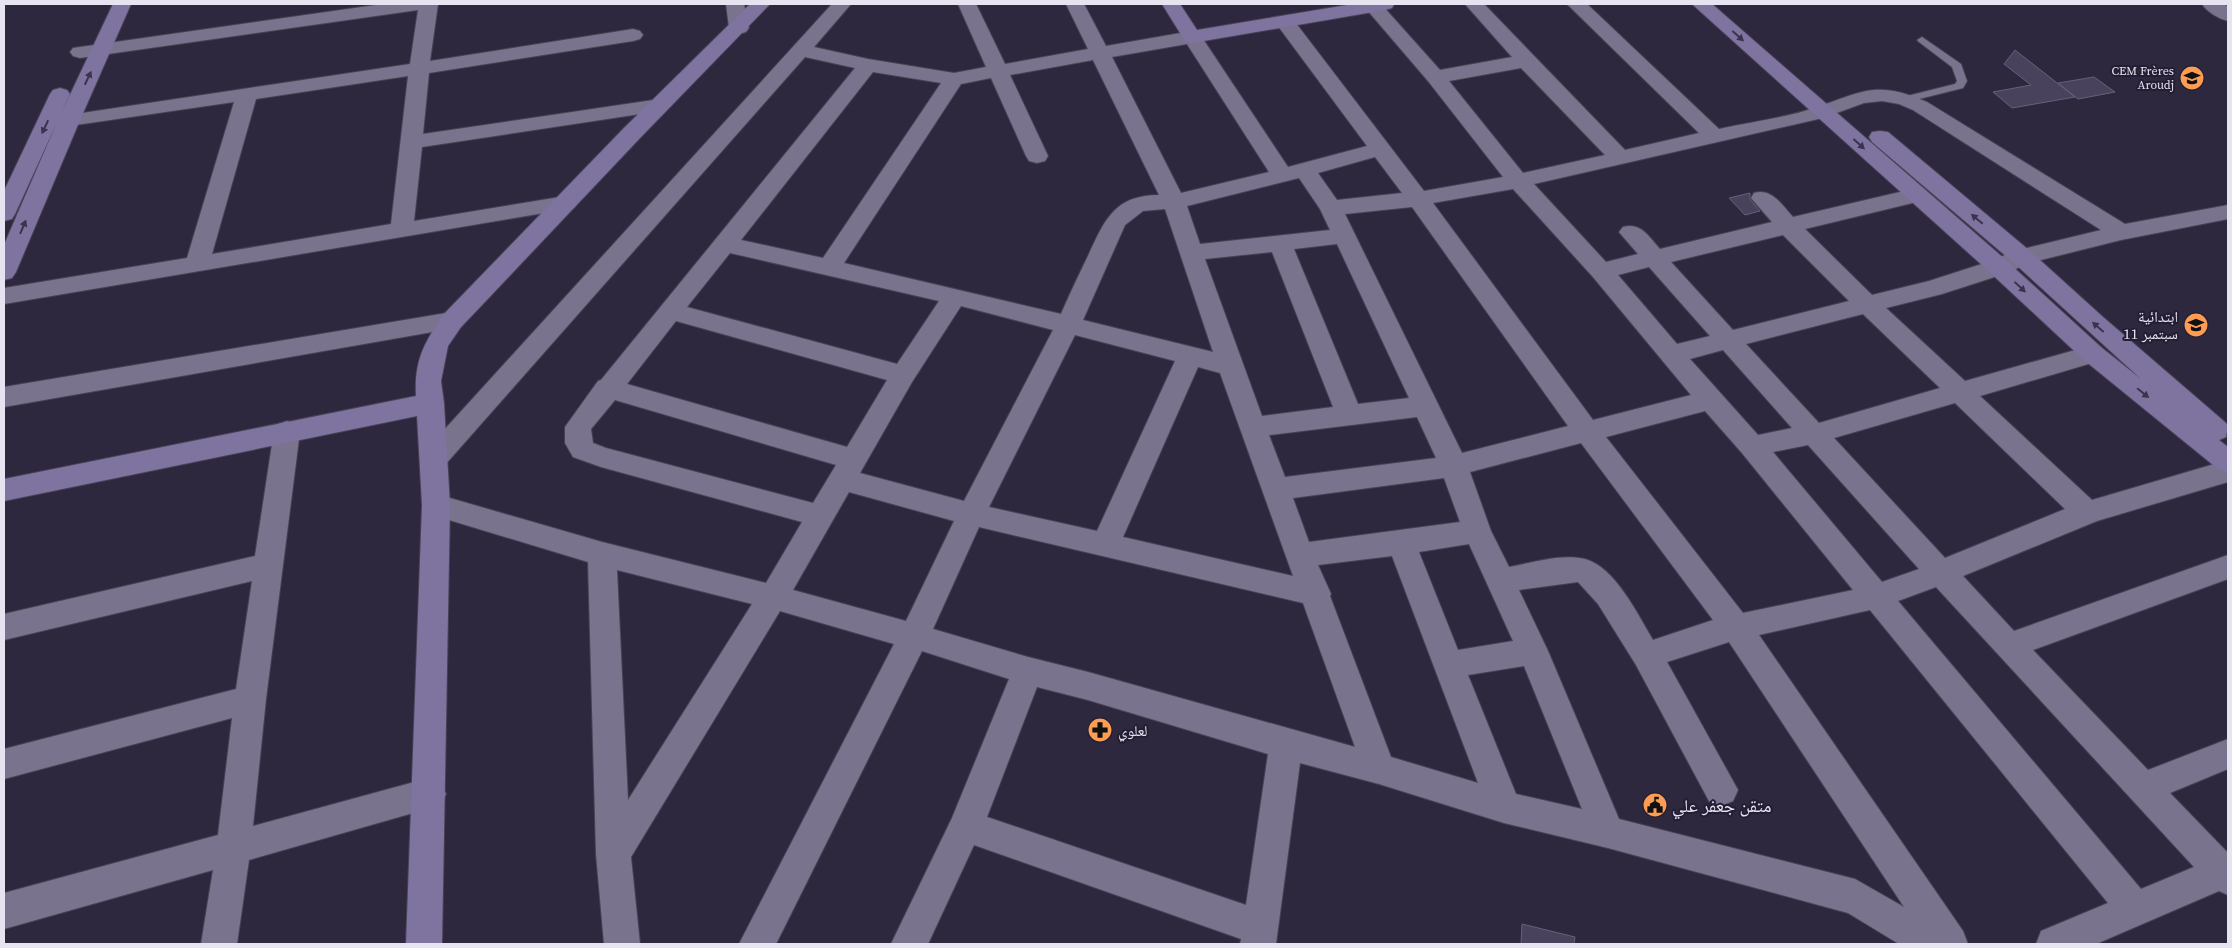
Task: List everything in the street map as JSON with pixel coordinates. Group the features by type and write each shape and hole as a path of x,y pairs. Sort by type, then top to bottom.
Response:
{"street":[{"path":"4,214 102,4"},
{"path":"4,272 69,120 122,4"},
{"path":"80,52 422,4"},
{"path":"402,229 418,70 429,4"},
{"path":"424,944 436,504 431,402 428,381 436,345 452,321 660,105 737,16 761,4"},
{"path":"434,459 842,4"},
{"path":"967,4 1037,156"},
{"path":"1075,4 1174,202 1230,366 1316,594 1379,769"},
{"path":"1171,4 1192,37 1293,172 1331,208 1454,466 1477,531 1533,651 1608,832"},
{"path":"800,50 868,65 954,79 1285,22 1376,4 1518,181 1602,271 1710,400 1752,446 2135,910"},
{"path":"1474,4 1619,157"},
{"path":"1576,4 1715,137"},
{"path":"1701,4 2022,257 2094,323 2228,439"},
{"path":"1727,4 1917,195 2093,354 2228,462"},
{"path":"2211,4 2228,15"},
{"path":"1285,22 1418,200 1587,432 1737,629 1950,944"},
{"path":"69,120 418,70 633,35"},
{"path":"1435,77 1526,61"},
{"path":"820,516 600,457 583,450 578,443 578,427 607,388 726,244 868,65"},
{"path":"829,267 954,79"},
{"path":"198,262 247,94"},
{"path":"1331,208 1418,200 1518,181 1715,137 1832,108 1875,94 1889,94 1907,99 2121,232"},
{"path":"412,142 660,105"},
{"path":"758,944 914,636 971,514 1068,324 1115,222 1126,210 1138,205 1154,202 1174,202 1379,149"},
{"path":"1602,271 1917,195"},
{"path":"1762,198 1868,305 2087,513"},
{"path":"4,296 198,262 566,203"},
{"path":"1673,354 1933,288 1999,268 2022,257 2121,232 2228,212"},
{"path":"1631,232 1941,574 2225,875 2054,944"},
{"path":"1192,253 1344,236"},
{"path":"1280,243 1349,414"},
{"path":"726,244 955,296 1230,366"},
{"path":"613,854 773,597 903,374 955,296"},
{"path":"669,311 903,374"},
{"path":"4,397 452,321"},
{"path":"1752,446 1814,434 2093,354"},
{"path":"1105,545 1190,356"},
{"path":"607,388 848,469 971,514 1316,594"},
{"path":"1276,489 1454,466 1710,400"},
{"path":"4,490 431,402"},
{"path":"1254,428 1349,414 1426,406"},
{"path":"219,944 234,848 250,699 287,431"},
{"path":"1647,656 1691,640 1875,596 1941,574 2087,513 2228,471"},
{"path":"436,504 602,554 773,597 914,636 1028,671 1088,686 1379,769 1504,807 1608,832 1855,897 1932,944"},
{"path":"1301,555 1401,543 1477,531"},
{"path":"1401,543 1504,807"},
{"path":"602,554 613,854 622,944"},
{"path":"4,627 268,565"},
{"path":"2008,646 2228,567"},
{"path":"1500,581 1568,571 1588,572 1600,583 1647,656 1721,790"},
{"path":"1449,665 1533,651"},
{"path":"909,944 966,826 1028,671"},
{"path":"4,764 250,699"},
{"path":"966,826 1259,936 1286,744"},
{"path":"2143,788 2228,754"},
{"path":"4,911 429,794"}],"lane":[{"path":"1907,99 1959,86 1962,81 1957,66 1922,40"}],"building":[{"path":"2015,50 2075,97 2012,108 1993,92 2031,85 2004,64"},
{"path":"2094,77 2115,92 2078,99 2058,83"},
{"path":"1750,193 1750,199 1760,211 1745,215 1729,198"},
{"path":"1522,924 1575,937 1574,944 1521,944"}],"place":[{"name":"CEM Frères Aroudj","path":"2192,78"},
{"name":"ابتدائية 11 سبتمبر","path":"2196,325"},
{"name":"لعلوي","path":"1100,730"},
{"name":"متقن جعفر علي","path":"1655,805"}]}
